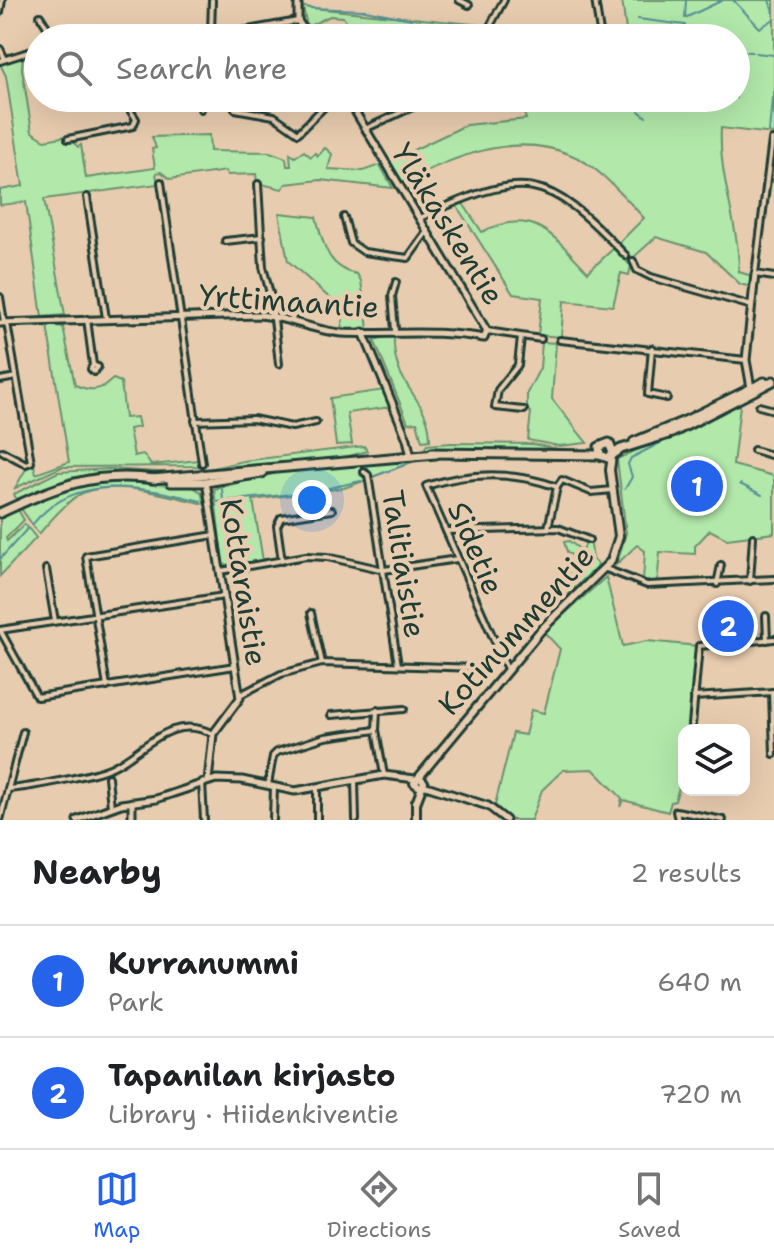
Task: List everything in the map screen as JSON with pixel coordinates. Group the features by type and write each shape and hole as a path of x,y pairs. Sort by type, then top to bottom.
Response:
{"main road":[{"path":"0,513 81,479 115,476 206,479 410,454 560,455 606,452 672,433 751,388 774,381"},
{"name":"Kotinummentie","path":"416,820 419,782 428,764 554,615 606,569 619,536 606,452"}],"street":[{"path":"0,12 2,0"},
{"path":"211,24 212,0"},
{"path":"298,0 300,24"},
{"path":"459,0 469,5"},
{"path":"491,24 504,0"},
{"path":"595,0 599,24"},
{"path":"40,16 45,24"},
{"path":"276,24 298,21"},
{"path":"0,49 2,60 24,53"},
{"path":"68,139 133,126 136,119 131,112"},
{"path":"252,112 274,116 298,133 319,112"},
{"name":"Yläkaskentie","path":"355,112 487,331"},
{"path":"365,129 402,112"},
{"path":"751,388 746,360 772,140"},
{"path":"161,182 202,463"},
{"path":"417,219 486,189 503,185 533,187 577,206 626,256"},
{"path":"259,186 262,237 279,364"},
{"path":"87,197 106,318"},
{"path":"344,217 351,243 364,252 408,258 426,233"},
{"path":"225,241 262,237"},
{"path":"633,261 637,270 655,279 752,306"},
{"path":"755,274 774,277"},
{"path":"395,330 392,296 396,282"},
{"path":"0,297 31,462 26,464 2,451"},
{"path":"292,320 296,307"},
{"name":"Yrttimaantie","path":"4,323 273,316 334,332 395,330 487,337 487,331"},
{"path":"87,319 93,365"},
{"path":"487,331 541,339"},
{"path":"363,332 410,454"},
{"path":"521,337 518,365 498,390 495,407 524,410"},
{"path":"560,340 746,360"},
{"path":"652,348 648,394 667,398"},
{"path":"0,380 16,377"},
{"path":"759,406 774,410"},
{"path":"195,421 253,419 292,427 316,422"},
{"path":"754,450 774,456"},
{"name":"Talitiaistie","path":"364,472 368,475 398,665"},
{"name":"Sidetie","path":"507,669 500,660 426,486 457,477 528,476 557,487"},
{"name":"Kottaraistie","path":"206,479 240,695"},
{"path":"548,528 557,487 562,480 591,492 613,490"},
{"path":"282,561 277,526 281,518 332,510"},
{"path":"446,531 548,528 571,531 589,540"},
{"path":"107,687 86,556 215,535"},
{"path":"750,581 753,537"},
{"path":"221,571 327,557 384,570 457,559"},
{"path":"717,584 721,565"},
{"path":"46,569 55,621"},
{"path":"606,569 647,585 774,579"},
{"path":"224,596 0,630 34,697 235,666"},
{"path":"311,613 322,663"},
{"path":"766,616 767,640"},
{"path":"692,724 699,646 774,639"},
{"path":"204,820 205,782 213,734 239,704 240,695 281,674 322,663 478,668 500,660"},
{"path":"694,697 773,692 774,754"},
{"path":"331,715 404,709"},
{"path":"377,710 376,730 384,775"},
{"path":"8,789 109,768 157,735 187,729 213,734"},
{"path":"273,820 271,786 273,756 277,752 325,737 376,730"},
{"path":"0,820 23,732"},
{"path":"77,820 111,807 156,799 205,782 242,780 295,791 384,775 419,782 488,806 506,820"},
{"path":"108,777 111,807"},
{"path":"355,780 356,820"},
{"path":"317,788 317,820"},
{"path":"132,802 132,820"},
{"path":"678,820 676,811 723,820"}],"green space":[{"path":"622,0 774,0 774,134 721,128 723,164 739,272 752,276 751,287 740,284 706,252 656,237 633,258 618,244 644,218 600,173 569,154 526,145 504,146 462,157 399,183 388,162 466,125 526,119 524,112 750,112 750,24 625,24"},
{"path":"303,7 472,24 347,24 343,17 330,16 306,24"},
{"path":"23,54 24,112 29,112 32,132 45,140 67,136 78,147 81,145 86,178 155,168 152,149 156,148 152,137 209,135 210,151 270,152 286,158 287,166 291,166 290,153 295,157 304,151 311,157 315,153 318,156 325,148 332,154 328,169 363,171 380,165 393,188 320,180 286,184 282,189 257,183 256,174 227,175 226,171 170,179 161,172 156,173 158,184 44,199 65,315 42,317 26,202 0,205 0,190 23,186 6,76 0,64"},
{"path":"462,202 482,232 516,222 530,224 553,237 588,272 614,248 631,266 629,275 621,273 613,306 564,301 561,337 538,335 542,298 513,294 456,205"},
{"path":"279,213 316,217 328,253 339,266 357,274 361,281 368,328 341,329 346,304 333,301 288,261"},
{"path":"47,325 63,327 75,385 96,389 113,379 121,382 125,418 137,417 139,427 129,429 134,456 143,454 151,465 199,460 201,466 62,467 15,488 27,467 34,465 36,474 69,462"},
{"path":"394,335 398,368 424,412 430,440 422,441 417,422 408,423 374,340"},
{"path":"542,342 556,343 552,399 587,443 559,446 528,440 531,412 527,411 527,393 540,368"},
{"path":"384,390 391,407 347,413 352,444 336,445 330,398"},
{"path":"740,405 733,465 774,476 774,533 727,539 710,530 695,546 695,554 660,552 657,583 643,581 645,551 637,545 617,564 626,533 617,459"},
{"path":"532,444 568,451 423,451 427,445"},
{"path":"364,446 367,451 307,464 235,472 197,472 243,461"},
{"path":"414,458 415,461 370,478 368,468 363,467 360,475 367,480 344,488 253,500 263,561 223,565 214,489 285,471"},
{"path":"109,469 193,474 96,473 70,478 17,501 14,494 58,472"},
{"path":"97,479 193,487 201,492 205,504 138,490 103,488 74,498 39,534 20,507"},
{"path":"17,508 24,520 6,538 7,541 25,524 36,538 0,576 0,516"},
{"path":"569,541 582,551 587,542 591,545 593,560 599,565 569,593 568,565 574,557 567,552 564,542"},
{"path":"606,577 623,646 647,641 698,646 691,724 678,724 678,790 668,812 623,800 620,807 622,798 593,769 563,770 542,790 531,820 510,820 495,805 513,733 525,735 531,710 544,713 560,649 544,632"}],"waterway":[{"path":"686,0 685,18 723,0"},
{"path":"733,0 760,28 774,19"},
{"path":"769,0 774,14"},
{"path":"308,8 365,10 411,19"},
{"path":"638,19 677,24"},
{"path":"756,53 774,55"},
{"path":"769,132 772,98"},
{"path":"640,112 646,117"},
{"path":"625,489 632,477 628,464 631,458 726,409"},
{"path":"372,477 405,465"},
{"path":"216,502 311,492 361,481"},
{"path":"740,484 762,495"},
{"path":"32,525 49,508 68,496 89,490 133,488 201,501"},
{"path":"222,489 223,500"},
{"path":"0,559 27,529"}],"place":[{"name":"Kurranummi","path":"697,486"},
{"name":"Tapanilan kirjasto","path":"728,626"}]}
